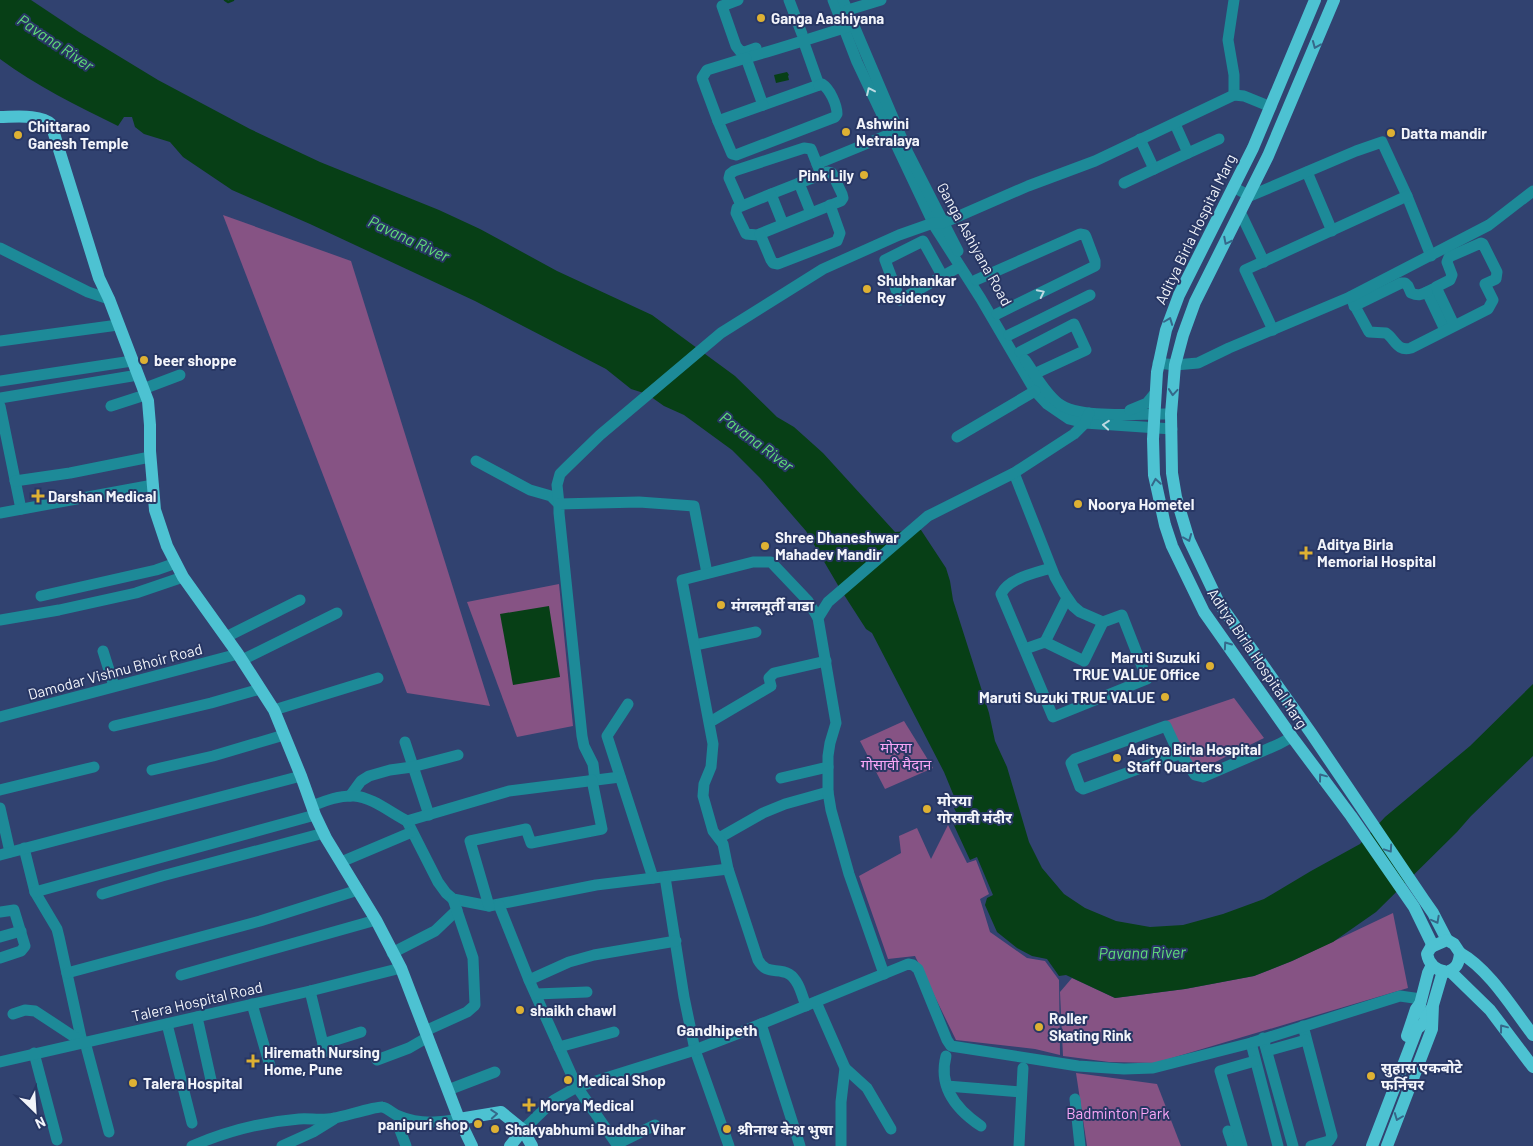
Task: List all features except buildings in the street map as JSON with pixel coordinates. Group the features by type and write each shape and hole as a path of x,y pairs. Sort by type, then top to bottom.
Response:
{"main road":[{"name":"Aditya Birla Hospital Marg","path":"1315,0 1271,107 1179,295 1166,330 1158,362 1153,439 1154,475 1164,525 1172,546 1204,612 1342,804 1356,812"},
{"name":"Aditya Birla Hospital Marg","path":"1334,0 1287,114 1250,196 1195,302 1183,335 1175,365 1171,414 1172,472 1176,497 1189,540 1219,603 1354,797 1356,812"},
{"path":"0,117 40,118 52,124 99,278 109,299 144,392 150,426 150,457 155,510 167,546 183,577 240,657 274,710 313,810 324,833 376,920 401,968 459,1119 472,1146"},
{"path":"1342,804 1354,797"},
{"path":"1356,812 1419,903 1433,946"},
{"path":"1419,903 1434,914 1447,940 1454,944 1460,953 1468,957 1484,973 1533,1035"},
{"path":"1447,940 1433,946 1427,954 1490,1010 1533,1067"},
{"path":"1442,969 1457,966 1460,953"},
{"path":"1372,1146 1417,1029 1423,1024 1425,1003 1442,969"},
{"path":"1365,1146 1416,1009 1425,1003"},
{"path":"1387,1146 1432,1029 1425,1003"},
{"path":"459,1119 501,1112 526,1140 510,1146"}],"street":[{"path":"738,0 720,3 736,46 740,51 744,52 802,37"},
{"path":"790,0 819,85"},
{"path":"832,0 847,17 857,62 890,134 938,223 959,267 981,299 1035,390 1053,410 1069,419 1087,418 1155,429 1172,429"},
{"path":"718,121 822,84 826,87 837,110 835,117 736,155 732,154 728,149 702,78 703,74 707,70 802,37 881,0"},
{"path":"1234,0 1228,40 1234,75 1234,95"},
{"name":"Ganga Ashiyana Road","path":"847,17 938,223 1048,393 1058,404 1077,411 1087,418 1119,414 1171,414"},
{"path":"746,58 763,105"},
{"path":"655,1125 617,1145 578,1086 494,905 470,840 526,829 532,843 602,829 593,780 593,764 584,746 582,736 559,513 557,485 560,474 600,435 722,333 823,269 899,235 938,223 1095,161 1234,95 1244,96 1271,107"},
{"path":"1176,124 1188,153"},
{"path":"741,205 729,178 730,174 734,171 804,148 811,149 819,169 832,172 842,194 843,198 841,201 751,236 746,234 736,213 737,208 741,205 799,183 819,169 890,134"},
{"path":"1140,139 1154,169"},
{"path":"1124,183 1219,139"},
{"path":"1233,187 1250,196 1356,150 1382,142 1407,196 1431,256"},
{"path":"1307,172 1332,231"},
{"path":"799,183 810,213"},
{"path":"1352,301 1490,225 1533,191"},
{"path":"771,194 783,224"},
{"path":"1272,330 1245,270 1407,196"},
{"path":"760,234 771,260 778,264 837,241 840,233 830,205"},
{"path":"1240,214 1264,262"},
{"path":"976,280 1080,234 1084,234 1086,237 1095,266 997,314"},
{"path":"943,277 923,241 885,260 900,300 943,277 959,267"},
{"path":"1158,362 1175,365 1198,363 1272,330 1352,301 1401,284 1405,283 1411,293 1420,296 1450,280 1452,275 1447,262 1449,257 1481,243 1497,272 1496,279 1488,282 1485,286 1493,300 1488,309 1406,349 1400,348 1386,333 1368,332 1352,301"},
{"path":"0,248 88,292 109,299"},
{"path":"1432,289 1449,328"},
{"path":"1009,335 1090,295"},
{"path":"1020,352 1074,324 1086,350 1034,374"},
{"path":"0,341 118,325"},
{"path":"0,381 132,361"},
{"path":"0,398 138,375"},
{"path":"111,406 180,375"},
{"path":"957,437 1035,390"},
{"path":"1119,414 1147,403 1156,392"},
{"path":"0,406 21,509"},
{"path":"818,618 828,602 928,516 1014,474 1074,434 1087,418"},
{"path":"15,481 70,473 150,457"},
{"path":"476,461 530,490 551,496 559,504 639,502 694,506 707,573"},
{"path":"1014,474 1051,568 1067,598 1080,612 1103,622 1122,615 1147,679 1052,716 1001,594 1005,588 1027,575 1051,568"},
{"path":"0,513 153,485"},
{"path":"884,974 849,874 831,810 828,792 828,767 830,743 836,723 818,618 808,601 771,562 753,562 682,580 713,744 703,796 713,831 724,844 728,869 758,960 762,967 790,974 796,981 811,1004 846,1068 867,1088 891,1129"},
{"path":"41,596 147,572 176,563"},
{"path":"0,620 59,610 136,593 183,577"},
{"path":"1025,649 1045,642 1067,598"},
{"path":"226,637 300,600"},
{"name":"Damodar Vishnu Bhoir Road","path":"0,716 114,686 240,657 336,613"},
{"path":"1045,642 1084,661 1103,622"},
{"path":"695,645 756,632"},
{"path":"104,652 114,686"},
{"path":"710,722 771,686 769,678 774,673 826,661"},
{"path":"274,710 378,678"},
{"path":"114,726 211,703 260,689"},
{"path":"628,704 607,736 653,878"},
{"path":"1179,754 1085,789 1080,787 1071,763 1075,759 1166,726 1179,754 1195,775 1202,777 1292,737"},
{"path":"152,770 213,756 284,735"},
{"path":"404,742 429,815"},
{"path":"350,796 361,781 369,776 458,755"},
{"path":"0,790 94,767"},
{"path":"781,778 828,767"},
{"path":"0,808 5,853 301,776"},
{"path":"341,862 410,827 429,815 509,791 620,777"},
{"path":"719,838 763,813 828,792"},
{"path":"35,892 313,810 335,798 354,796 368,800 410,827 438,882 455,904 473,958 475,1005 467,1012 427,1034 409,1048 378,1060"},
{"path":"102,894 324,833"},
{"path":"24,848 35,892 56,929 109,1132"},
{"path":"455,904 494,905 579,888 728,869"},
{"path":"665,876 684,998 695,1050 729,1146"},
{"path":"67,973 260,921 358,890"},
{"path":"392,953 435,932 455,904"},
{"path":"0,912 14,910 25,944 23,950 0,958"},
{"path":"180,975 376,920"},
{"path":"0,937 21,931"},
{"path":"529,980 570,962 594,955 676,941"},
{"path":"526,1140 536,1118 554,1100 578,1086 695,1050 908,964 916,967 951,1046 1078,1066 1124,1069 1153,1068 1251,1043 1400,996 1425,1003"},
{"name":"Talera Hospital Road","path":"0,1062 310,991 401,968"},
{"path":"310,991 324,1048 361,1032"},
{"path":"536,994 587,992"},
{"path":"252,1004 270,1066"},
{"path":"13,1014 25,1010 35,1011 84,1042"},
{"path":"197,1017 211,1080"},
{"path":"167,1024 192,1123"},
{"path":"761,1024 800,1146"},
{"path":"1303,1026 1332,1136 1329,1141 1312,1146"},
{"path":"559,1047 614,1032"},
{"path":"1263,1038 1293,1146"},
{"path":"1267,1051 1306,1040"},
{"path":"1251,1043 1278,1146"},
{"path":"34,1053 57,1140"},
{"path":"946,1056 944,1065 947,1086 956,1105 981,1126"},
{"path":"1242,1146 1220,1071 1255,1061"},
{"path":"841,1146 841,1102 846,1068"},
{"path":"1019,1146 1023,1068"},
{"path":"448,1090 495,1072"},
{"path":"947,1086 1021,1092"},
{"path":"1075,1099 1080,1146"},
{"path":"192,1146 264,1124 299,1119 336,1118 374,1107 382,1107 400,1117 415,1120 442,1122 459,1119"},
{"path":"400,1117 400,1130 406,1146"},
{"path":"282,1146 313,1132 336,1118"},
{"path":"1228,1131 1233,1146"}],"green space":[{"path":"223,215 351,261 490,706 407,693"},
{"path":"559,584 573,726 517,737 467,602"},
{"path":"1234,698 1264,738 1191,774 1163,722"},
{"name":"मोरया गोसावी मैदान","path":"904,721 933,768 885,789 860,741"},
{"path":"948,825 967,863 976,860 989,894 980,899 990,932 1027,958 1045,961 1059,980 1060,1055 1035,1049 956,1040 915,956 888,959 859,876 901,853 899,836 917,828 931,859"},
{"path":"1393,913 1408,988 1155,1063 1109,1062 1063,1056 1060,992 1072,978 1115,998 1185,989 1254,976 1292,961"},
{"name":"Badminton Park","path":"1076,1073 1157,1084 1181,1146 1087,1146"}],"water":[{"name":"Pavana River","path":"0,0 31,0 158,80 250,129 320,162 439,210 480,229 557,271 652,315 735,376 777,417 794,427 823,453 895,532 921,530 946,568 953,600 989,713 995,741 1007,767 1029,842 1042,868 1064,894 1085,908 1116,921 1150,927 1183,925 1223,914 1264,899 1360,844 1385,817 1470,746 1533,684 1533,756 1376,912 1333,942 1254,976 1185,989 1115,998 1066,975 1059,976 1047,959 1032,956 1017,948 997,932 985,905 987,898 993,895 977,857 970,860 952,821 956,812 954,808 958,806 944,772 872,633 866,629 806,531 760,478 732,450 684,415 664,406 647,394 631,389 606,369 475,301 232,190 183,157 170,142 144,134 135,127 132,117 124,117 118,126 28,78 0,59"},
{"path":"787,72 789,80 776,83 774,75"},
{"path":"549,606 560,677 513,685 500,614"}],"waterway":[{"path":"225,0 228,2 233,0"}],"place":[{"name":"Ganga Aashiyana","path":"761,18"},
{"name":"Ashwini Netralaya","path":"846,132"},
{"name":"Datta mandir","path":"1391,133"},
{"name":"Chittarao Ganesh Temple","path":"18,135"},
{"name":"Pink Lily","path":"864,175"},
{"name":"Shubhankar Residency","path":"867,289"},
{"name":"beer shoppe","path":"144,360"},
{"name":"Darshan Medical","path":"38,496"},
{"name":"Noorya Hometel","path":"1078,504"},
{"name":"Shree Dhaneshwar Mahadev Mandir","path":"765,546"},
{"name":"Aditya Birla Memorial Hospital","path":"1306,553"},
{"name":"मंगलमूर्ती वाडा","path":"721,605"},
{"name":"Maruti Suzuki TRUE VALUE Office","path":"1210,666"},
{"name":"Maruti Suzuki TRUE VALUE","path":"1165,697"},
{"name":"Aditya Birla Hospital Staff Quarters","path":"1117,758"},
{"name":"मोरया गोसावी मंदीर","path":"927,809"},
{"name":"shaikh chawl","path":"520,1010"},
{"name":"Roller Skating Rink","path":"1039,1027"},
{"name":"Hiremath Nursing Home, Pune","path":"253,1061"},
{"name":"सुहास एकबोटे फर्निचर","path":"1371,1076"},
{"name":"Medical Shop","path":"568,1080"},
{"name":"Talera Hospital","path":"133,1083"},
{"name":"Morya Medical","path":"529,1105"},
{"name":"panipuri shop","path":"478,1124"},
{"name":"Shakyabhumi Buddha Vihar","path":"495,1129"},
{"name":"श्रीनाथ केश भुषा","path":"727,1129"}],"district":[{"name":"Gandhipeth","path":"717,1029"}]}
